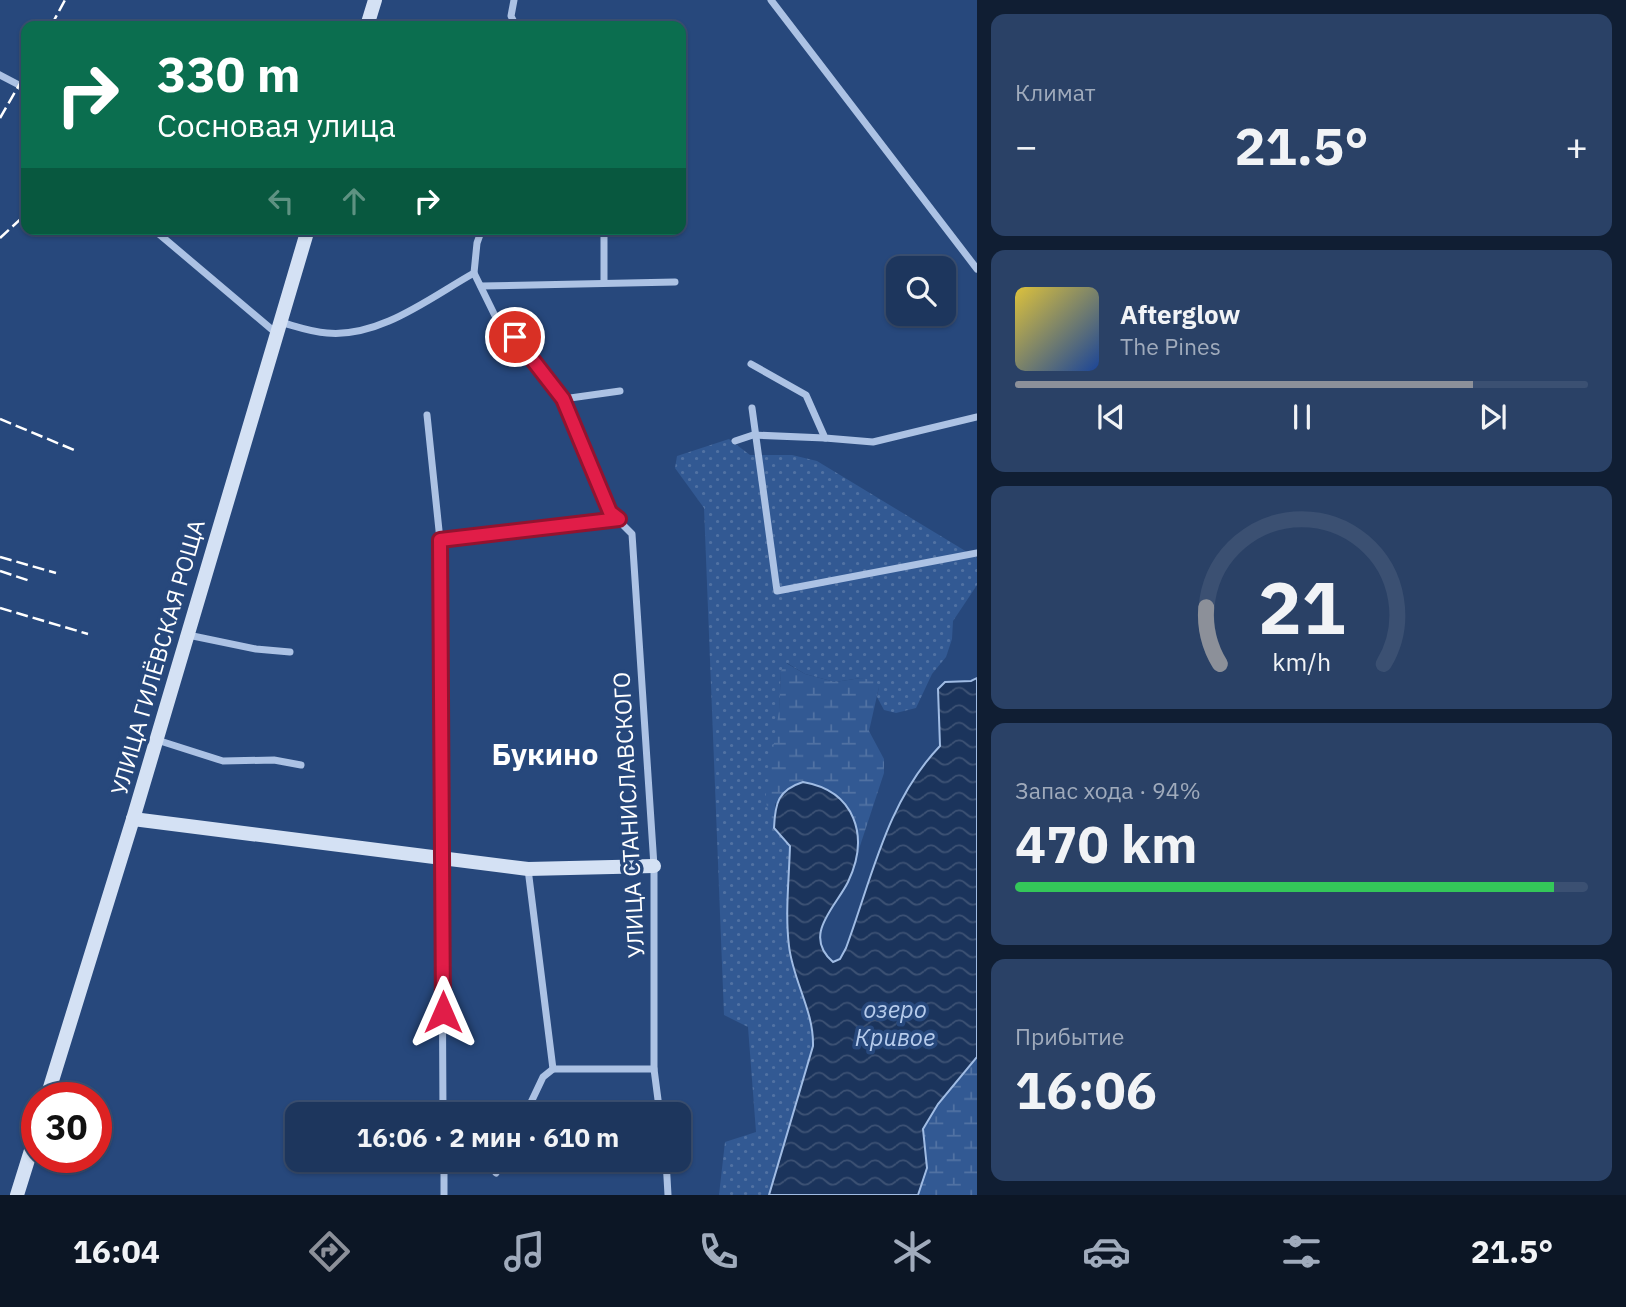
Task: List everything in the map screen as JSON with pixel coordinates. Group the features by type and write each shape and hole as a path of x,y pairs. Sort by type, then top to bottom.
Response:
{"street":[{"path":"369,21 375,0"},
{"path":"514,0 511,16 514,21"},
{"path":"771,0 977,269"},
{"path":"0,75 21,87"},
{"path":"161,235 278,328 329,334 367,329 437,299 474,273 480,235"},
{"name":"УЛИЦА ГИЛЁВСКАЯ РОЩА","path":"52,1082 157,740 306,235"},
{"path":"604,235 604,282"},
{"name":"УЛИЦА СТАНИСЛАВСКОГО","path":"474,273 500,326 515,337 563,399 610,512 632,534 654,866 654,1069 658,1102"},
{"path":"481,286 675,282"},
{"path":"751,364 806,395 825,438"},
{"path":"563,399 620,391"},
{"path":"752,408 777,591 977,554"},
{"path":"427,415 440,540 443,1102"},
{"path":"735,441 755,435 873,442 977,417"},
{"path":"440,540 619,519"},
{"path":"188,635 256,649 290,652"},
{"path":"157,740 223,761 274,760 301,765"},
{"path":"133,819 528,869 654,866"},
{"path":"528,869 553,1069"},
{"path":"532,1102 544,1077 553,1069 654,1069"},
{"path":"443,1172 444,1195"},
{"path":"667,1172 668,1195"},
{"path":"17,1195 24,1173"}],"green space":[{"path":"729,439 750,455 792,455 817,461 977,558 977,585 953,621 952,639 946,657 932,674 916,708 896,713 884,710 877,697 879,687 861,678 835,682 805,674 787,663 781,671 774,828 790,846 787,908 789,945 807,1008 813,1046 769,1195 719,1195 725,1142 756,1132 748,1027 724,1015 704,508 675,468 677,456"},
{"path":"786,663 805,674 835,682 861,678 876,681 879,687 869,731 884,759 884,773 858,852 857,830 775,803 774,828 765,800 779,711 781,671"},
{"path":"977,1057 977,1195 918,1195 927,1168 923,1129 938,1104"}],"water":[{"name":"озеро Кривое","path":"977,678 977,1057 938,1104 923,1129 927,1168 918,1195 769,1195 813,1046 807,1008 789,946 787,909 790,846 774,828 779,799 788,789 803,782 821,787 835,795 846,805 853,818 858,848 855,865 821,932 820,942 824,952 833,962 840,959 846,948 894,816 922,768 940,746 938,689 945,682 971,681"}],"railway":[{"path":"54,21 65,0"},
{"path":"0,118 21,82"},
{"path":"0,238 21,219"},
{"path":"0,419 74,450"},
{"path":"0,557 56,573"},
{"path":"0,571 30,581"},
{"path":"0,608 88,634"}],"district":[{"name":"Букино","path":"545,753"}],"route":[{"path":"443,1012 440,540 619,519 610,512 563,399 515,337"}]}
